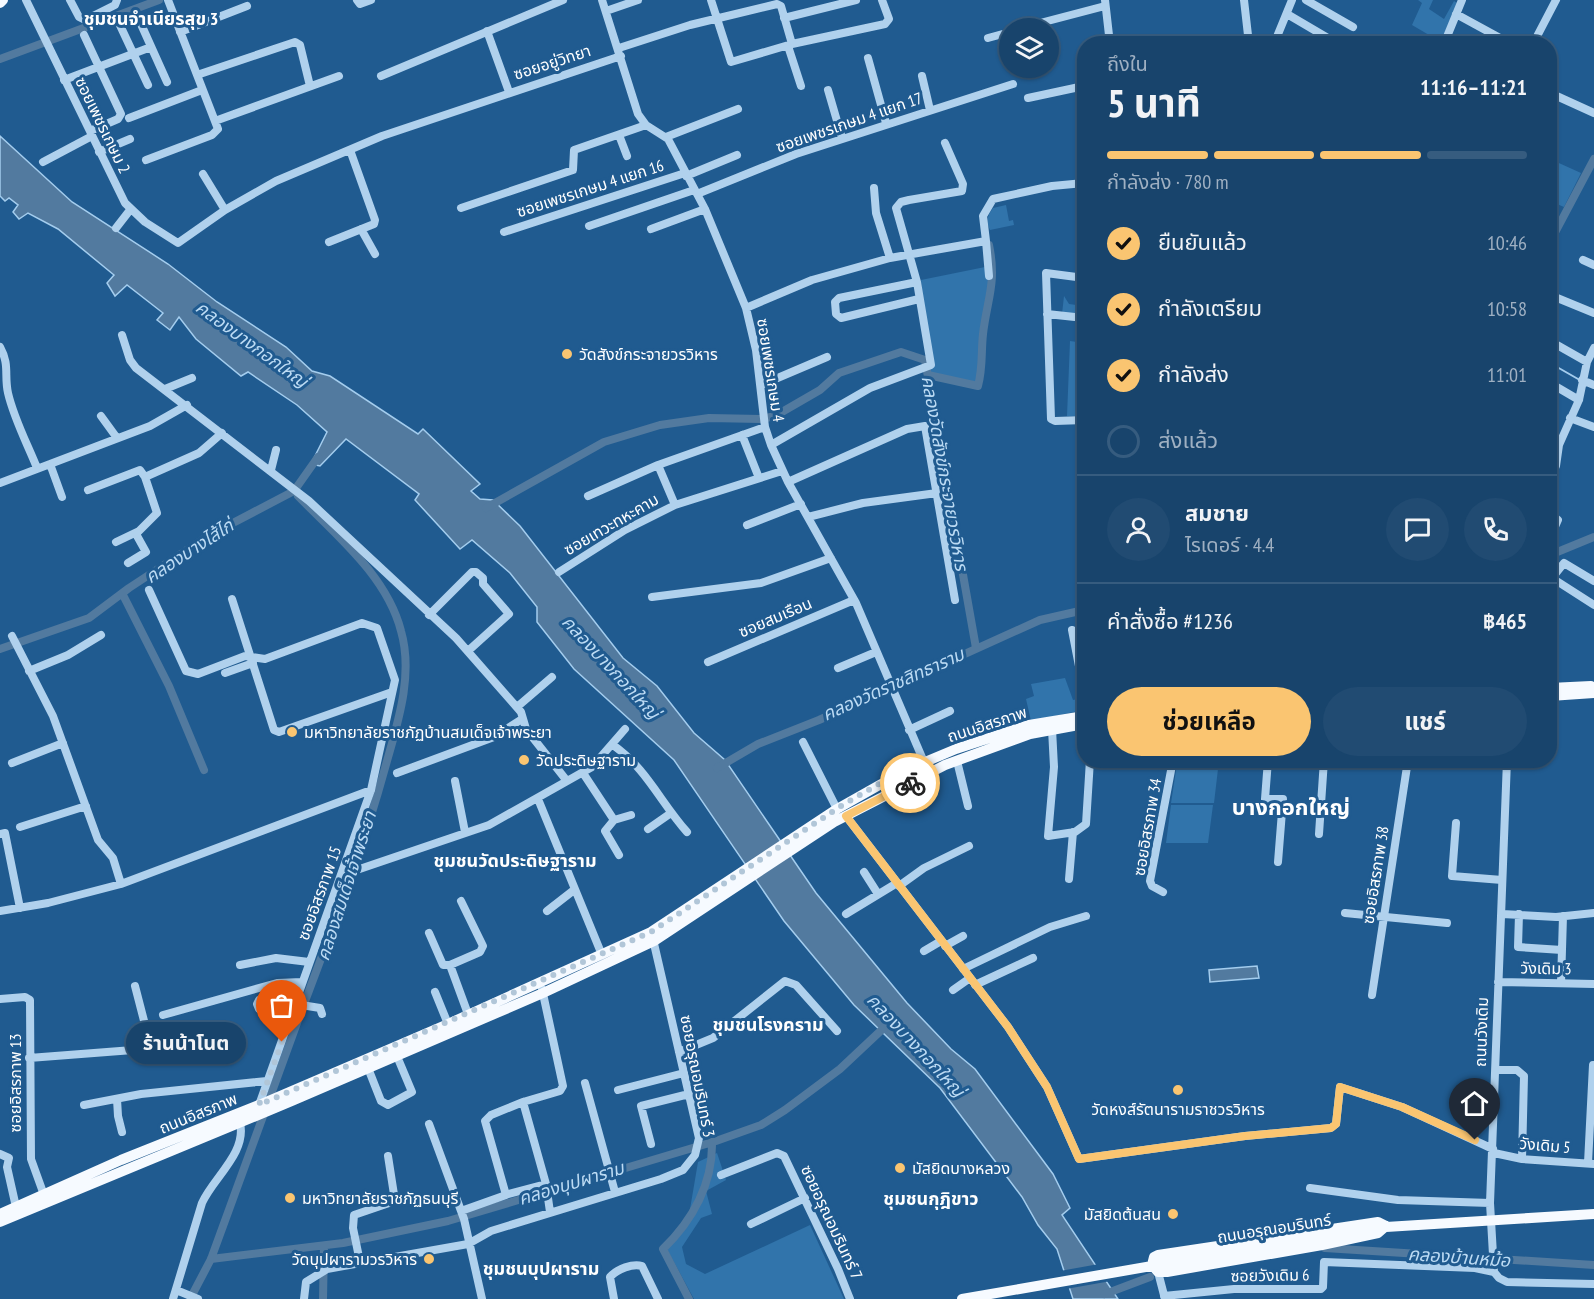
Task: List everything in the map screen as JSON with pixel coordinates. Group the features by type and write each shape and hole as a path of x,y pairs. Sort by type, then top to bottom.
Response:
{"main road":[{"path":"1557,688 1594,686"},
{"path":"1557,696 1594,693"},
{"name":"ถนนอิสรภาพ","path":"0,1214 121,1160 267,1105 468,1014 542,988 602,955 652,936 709,901 837,815 877,785 924,762 1029,725 1077,717"},
{"path":"837,815 957,761 1030,734 1077,725"},
{"path":"924,762 928,774"},
{"path":"0,1222 240,1124 267,1105 368,1068 652,936"},
{"name":"ถนนอรุณอมรินทร์","path":"962,1299 1356,1230 1386,1226 1594,1214"},
{"path":"1378,1222 1386,1226 1378,1233 1322,1245 1158,1272 1152,1265 1154,1257 1158,1255 1347,1225 1378,1222"}],"street":[{"name":"ซอยเพชรเกษม 2","path":"26,0 99,152 130,210 178,243"},
{"path":"70,0 79,17 85,20 115,5 117,0"},
{"path":"146,160 212,135 218,129 168,0"},
{"path":"381,76 562,0"},
{"path":"602,0 638,114 646,125 666,137 738,109"},
{"path":"606,11 638,0"},
{"path":"711,0 731,62 790,45 885,24 890,19 882,0"},
{"path":"801,86 784,18 856,0"},
{"path":"1244,0 1249,36"},
{"path":"1277,36 1292,0"},
{"path":"1306,0 1353,27"},
{"path":"1447,36 1462,0"},
{"path":"1537,36 1556,0"},
{"path":"1055,18 1105,3 1109,36"},
{"name":"ซอยอยู่วิทยา","path":"178,243 225,210 276,181 350,150 754,4 777,4 781,6 784,18"},
{"path":"180,32 247,6"},
{"path":"136,13 167,82"},
{"path":"1287,14 1324,36"},
{"path":"1456,14 1496,36"},
{"path":"118,21 148,85"},
{"path":"487,31 508,92"},
{"path":"43,162 118,119 121,114 84,35"},
{"path":"988,38 999,35"},
{"path":"197,75 295,42 300,45 310,86"},
{"path":"64,80 151,47"},
{"path":"868,58 886,123"},
{"path":"215,121 339,76"},
{"path":"922,76 930,110"},
{"name":"ซอยเพชรเกษม 4 แยก 17","path":"589,226 696,192 886,123 1013,84"},
{"path":"1028,98 1077,88"},
{"path":"129,118 202,90"},
{"path":"828,90 842,138"},
{"path":"1557,96 1594,113"},
{"path":"461,208 573,170 574,150 646,125"},
{"path":"619,135 627,156"},
{"name":"ซอยเพชรเกษม 4","path":"666,137 705,209 746,308 761,385 765,424 771,446 782,471 854,600 924,762"},
{"path":"99,152 130,139"},
{"path":"771,446 870,388 927,367 931,357 917,282 897,205 909,200 962,191 964,188 945,143"},
{"path":"329,242 374,224 375,216 350,150"},
{"name":"ซอยเพชรเกษม 4 แยก 16","path":"504,232 737,155"},
{"path":"202,174 225,210"},
{"path":"989,276 983,216 993,199 1052,186 1077,184"},
{"path":"874,188 876,213 890,258"},
{"path":"651,229 705,209"},
{"path":"116,228 130,210"},
{"path":"361,230 375,254"},
{"path":"746,308 812,280 890,258 986,242"},
{"path":"1583,260 1594,264"},
{"path":"1077,277 1046,273 1051,419 1055,421 1077,420"},
{"path":"917,282 839,298 835,302 836,314 841,318 919,299"},
{"path":"1557,298 1594,313"},
{"path":"1047,314 1077,317"},
{"path":"122,335 130,360 136,368 299,492 340,528 468,651 517,707 526,729 567,782"},
{"path":"1557,345 1587,362"},
{"path":"0,347 8,365 7,390 37,468"},
{"path":"1557,449 1579,400 1587,362 1594,348"},
{"path":"761,385 827,357"},
{"path":"165,389 192,378"},
{"path":"1582,380 1594,385"},
{"path":"1557,387 1579,400"},
{"path":"0,483 150,426 187,405"},
{"path":"101,416 117,438"},
{"path":"1570,418 1594,427"},
{"name":"ซอยเทวะทหะคาม","path":"588,496 658,465 742,435 765,424"},
{"path":"788,482 922,425 927,430 955,600"},
{"path":"145,477 200,453 222,433"},
{"path":"742,435 759,478"},
{"path":"271,470 276,450"},
{"path":"50,464 62,497"},
{"path":"658,465 675,505"},
{"path":"88,490 140,470 145,477 158,512 136,534 116,542"},
{"name":"ซอยเทวะทหะคาม","path":"559,572 625,530 675,505 782,471"},
{"path":"808,517 863,503 937,493"},
{"path":"747,525 801,504"},
{"path":"128,563 146,552 136,534"},
{"path":"652,597 761,583 831,558"},
{"path":"1557,572 1564,563 1594,581"},
{"path":"429,615 470,574 476,572 484,579 483,584 509,612 508,616 468,651"},
{"path":"1557,581 1594,606"},
{"path":"149,590 186,671 190,674 198,674 245,656 253,660"},
{"path":"232,599 253,660 253,670 272,725 277,732 392,692"},
{"name":"ซอยสมเรือน","path":"708,662 854,600"},
{"name":"ซอยอิสรภาพ 15","path":"253,660 265,659 362,622 377,628 395,680 371,790 349,874 309,962 302,982 300,1005 289,1022 267,1081 267,1105"},
{"path":"1071,630 1077,659"},
{"path":"29,670 68,655 100,635"},
{"path":"15,641 53,716 98,840 113,858 121,884"},
{"path":"838,668 876,652"},
{"path":"225,673 253,660"},
{"path":"517,707 552,677"},
{"path":"909,730 950,711"},
{"path":"397,773 494,737 522,719"},
{"path":"349,874 489,825 583,773 613,745 625,729"},
{"path":"1052,729 1054,767 1048,836 1073,832 1086,824 1090,768"},
{"path":"803,742 837,815 898,884 973,981"},
{"path":"12,764 63,743"},
{"path":"613,745 646,774 671,813 687,832"},
{"path":"957,761 968,806"},
{"name":"ซอยอิสรภาพ 34","path":"1163,892 1152,886 1150,881 1171,768"},
{"path":"1267,768 1265,799 1283,799 1278,862"},
{"path":"1319,834 1323,768"},
{"name":"ซอยอิสรภาพ 38","path":"1372,995 1407,768"},
{"name":"ถนนวังเดิม","path":"1493,1268 1490,1203 1494,1151 1506,768"},
{"path":"583,773 614,819"},
{"path":"455,781 465,832"},
{"path":"0,911 48,903 121,884 371,790"},
{"path":"538,799 602,955"},
{"path":"20,827 86,806"},
{"path":"648,829 671,813"},
{"path":"619,855 604,831 614,819 631,815"},
{"path":"1456,823 1452,876 1502,880"},
{"path":"1069,879 1073,832"},
{"path":"0,834 5,833 20,908"},
{"path":"846,914 940,859 969,846"},
{"path":"864,873 878,894"},
{"path":"547,911 574,890"},
{"path":"429,933 439,961 450,965 482,950 478,934 461,901"},
{"path":"1344,913 1447,923"},
{"path":"1502,914 1563,916 1594,913"},
{"path":"1519,914 1518,947 1562,950"},
{"path":"963,969 1050,927 1086,916"},
{"path":"1560,983 1563,916"},
{"name":"ซอยอรุณอมรินทร์ 3","path":"304,1299 306,1282 327,1269 469,1243 491,1231 682,1170 689,1164 699,1138 652,936"},
{"path":"924,951 963,936"},
{"path":"240,965 276,958 309,962"},
{"path":"953,990 1033,958"},
{"path":"450,965 468,1014"},
{"path":"679,1052 713,1038 785,981 796,985 837,1031"},
{"name":"วังเดิม 5","path":"973,981 1008,1027 1047,1087 1079,1159 1245,1136 1331,1128 1336,1124 1340,1087 1402,1107 1494,1151 1522,1159 1591,1164"},
{"path":"164,1015 277,983 302,982"},
{"name":"วังเดิม 3","path":"1498,982 1594,984"},
{"path":"29,1058 146,1049 149,1040 135,986"},
{"path":"505,1195 485,1121 490,1115 562,1090 542,988"},
{"path":"435,992 448,1023"},
{"name":"ซอยอิสรภาพ 13","path":"0,999 25,997 30,1000 31,1159 44,1195"},
{"path":"263,999 256,1004 259,1009 289,1022"},
{"path":"300,1005 322,1009 322,1014"},
{"path":"368,1068 381,1101 388,1105 412,1092 399,1060"},
{"path":"1591,1164 1593,1065"},
{"path":"1495,1070 1517,1070 1524,1076 1522,1159"},
{"path":"618,1090 684,1073"},
{"path":"84,1105 267,1081"},
{"path":"585,1083 615,1192"},
{"path":"651,1144 641,1106 689,1094"},
{"path":"117,1099 122,1132"},
{"path":"524,1102 546,1184 550,1212"},
{"path":"173,1299 180,1291 208,1190 238,1146 240,1124"},
{"path":"429,1124 462,1215 482,1299"},
{"name":"ซอยอรุณอมรินทร์ 7","path":"721,1175 781,1153 805,1198 850,1299"},
{"path":"0,1154 9,1158 7,1167 16,1207"},
{"path":"360,1262 354,1239 354,1215 395,1201 387,1156"},
{"path":"462,1215 505,1195 546,1184"},
{"path":"1310,1188 1398,1200 1490,1203"},
{"path":"751,1224 805,1198"},
{"name":"ซอยวังเดิม 6","path":"1165,1298 1234,1289 1321,1289 1324,1262 1493,1268"},
{"path":"614,1299 610,1277 615,1272 637,1264 642,1266 658,1299"},
{"path":"1493,1268 1498,1278 1507,1282 1594,1284"},
{"path":"1158,1272 1165,1298"},
{"path":"180,1291 198,1299"}],"shaded area":[{"path":"1418,0 1433,0 1429,9 1444,19 1454,1 1457,3 1443,36 1431,36 1412,25 1422,3"},
{"path":"1557,162 1581,173 1564,207 1557,204"},
{"path":"1006,205 1009,221 1013,220 1014,225 990,230 988,216 991,211 993,208"},
{"path":"985,267 990,281 977,384 930,373 921,280"},
{"path":"1064,296 1069,304 1077,305 1077,315 1062,314"},
{"path":"1070,341 1077,342 1077,416 1067,416"},
{"path":"1065,678 1073,700 1077,699 1077,711 1031,721 1026,699 1034,696 1031,684"},
{"path":"1176,768 1218,769 1214,803 1171,803"},
{"path":"1171,805 1213,805 1208,843 1166,843"},
{"path":"717,1153 726,1180 706,1191 712,1214 701,1218 682,1247 686,1264 705,1274 810,1225 844,1299 694,1299 668,1251 667,1240 689,1215 698,1162"}],"water":[{"name":"คลองบางกอกใหญ่","path":"0,136 72,202 168,264 217,302 286,347 312,371 330,376 418,434 423,429 480,484 471,491 480,499 493,500 520,526 623,658 657,686 694,733 725,760 816,893 907,1003 951,1049 975,1069 1053,1174 1070,1208 1062,1215 1118,1299 1073,1299 1057,1249 1038,1225 1022,1197 940,1088 854,1005 784,921 674,760 574,669 537,622 537,607 510,573 472,540 460,549 415,500 419,494 346,439 320,466 311,464 327,432 297,405 248,372 241,376 196,339 179,317 170,330 157,320 163,313 127,285 115,296 107,283 114,275 58,229 28,213 19,219 13,212 18,205 9,198 5,201 0,196"},
{"path":"1257,966 1259,978 1210,982 1209,970"}],"pier":[{"path":"1099,1264 1111,1281 1066,1289 1060,1271"}],"waterway":[{"path":"0,59 159,0"},
{"path":"1557,229 1594,159"},
{"path":"928,375 978,386 983,334 992,281 989,245"},
{"name":"คลองวัดสังข์กระจายวรวิหาร","path":"486,508 604,442 660,425 709,418 761,419 775,416 820,390 839,373 901,352 925,360 976,648"},
{"path":"1557,367 1578,379"},
{"name":"คลองบางไส้ไก่","path":"0,649 89,618 129,588 208,536 294,491 318,457"},
{"name":"คลองสมเด็จเจ้าพระยา","path":"190,1299 211,1259 346,891 390,752 405,683 405,648 394,611 384,592 344,541 298,496"},
{"name":"คลองวัดราชสิทธาราม","path":"1557,552 1594,537"},
{"path":"122,593 169,686 204,770"},
{"name":"คลองวัดราชสิทธาราม","path":"717,768 758,744 819,720 1040,620 1077,612"},
{"name":"คลองบุปผาราม","path":"211,1259 343,1243 448,1221 716,1141 761,1125 785,1110 840,1069 889,1023"},
{"path":"689,1299 663,1249 683,1226 699,1200 709,1172 712,1142"},
{"path":"323,1299 324,1246"},
{"name":"คลองบ้านหม้อ","path":"1325,1248 1594,1265"},
{"path":"1105,1294 1150,1277"}],"way so far":[{"path":"282,1042 259,1105 651,932 841,806 924,762 928,774 910,783"}],"place":[{"name":"วัดสังข์กระจายวรวิหาร","path":"567,354"},
{"name":"มหาวิทยาลัยราชภัฏบ้านสมเด็จเจ้าพระยา","path":"292,732"},
{"name":"วัดประดิษฐาราม","path":"524,760"},
{"name":"ร้านน้าโนต","path":"282,1042"},
{"name":"วัดหงส์รัตนารามราชวรวิหาร","path":"1178,1090"},
{"name":"มัสยิดบางหลวง","path":"900,1168"},
{"name":"มหาวิทยาลัยราชภัฏธนบุรี","path":"290,1198"},
{"name":"มัสยิดต้นสน","path":"1173,1214"},
{"name":"วัดบุปผารามวรวิหาร","path":"429,1259"}],"district":[{"name":"ชุมชนจำเนียรสุข 3","path":"151,18"},
{"name":"บางกอกใหญ่","path":"1291,807"},
{"name":"ชุมชนวัดประดิษฐาราม","path":"515,860"},
{"name":"ชุมชนโรงคราม","path":"768,1024"},
{"name":"ชุมชนกุฎิขาว","path":"931,1198"},
{"name":"ชุมชนบุปผาราม","path":"541,1268"}],"route":[{"path":"910,783 846,816 1008,1027 1047,1087 1079,1159 1245,1136 1335,1127 1340,1087 1402,1107 1475,1140"}]}
